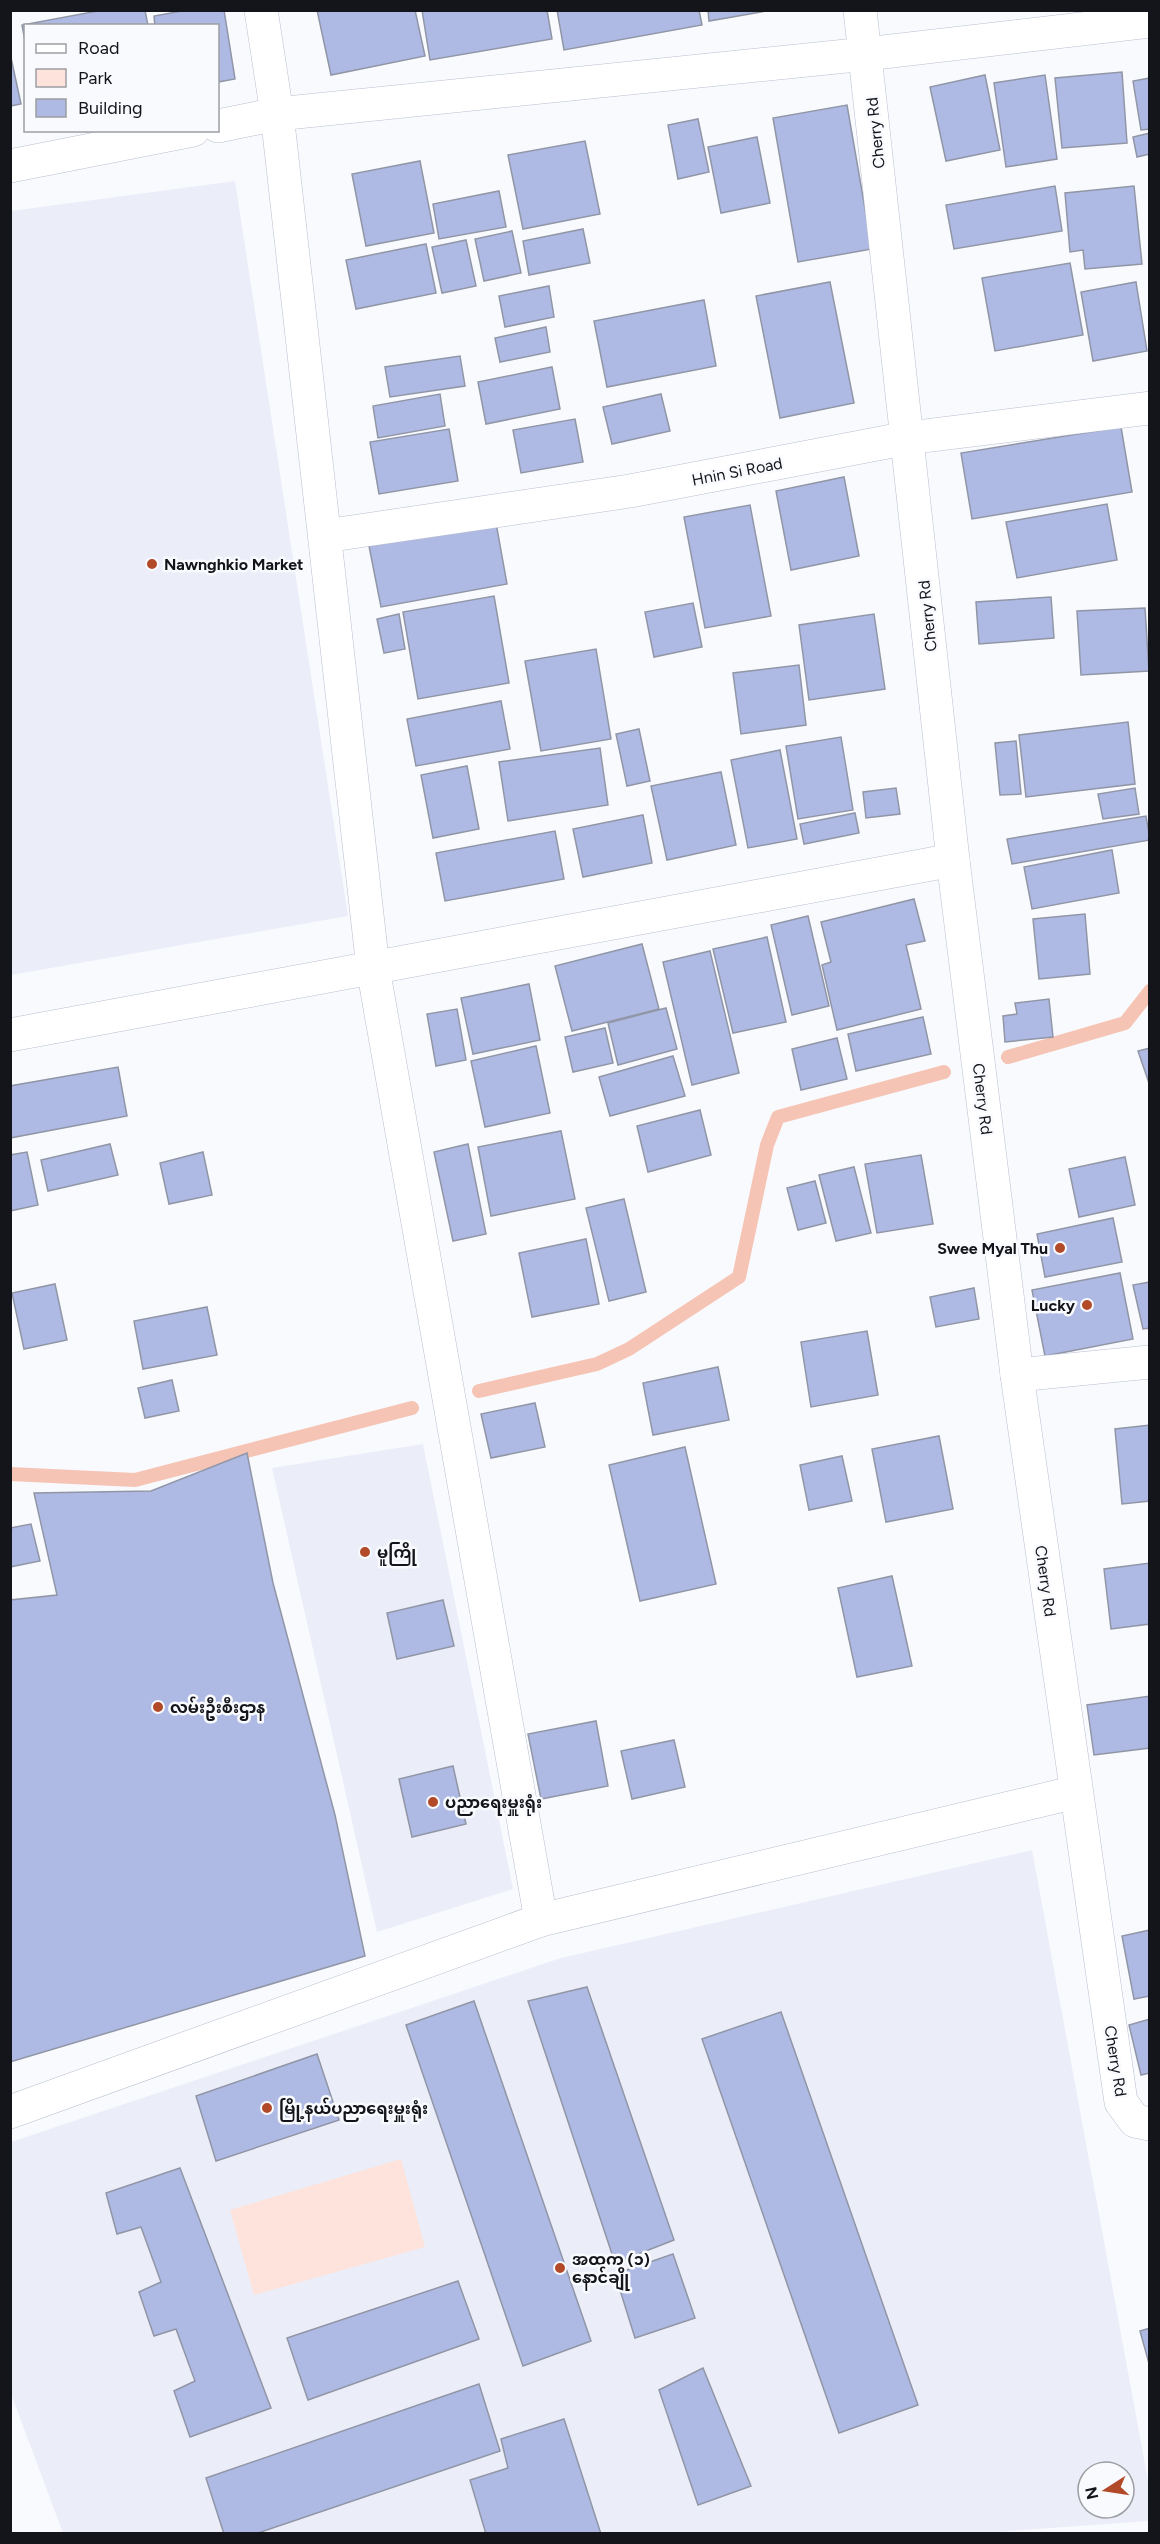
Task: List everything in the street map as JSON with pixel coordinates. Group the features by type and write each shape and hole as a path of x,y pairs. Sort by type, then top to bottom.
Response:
{"main road":[{"path":"261,10 277,114 374,968 541,1920"},
{"name":"Cherry Rd","path":"860,10 953,860 1017,1375 1121,2102 1135,2121 1149,2124"},
{"path":"219,126 277,114 866,54 1149,21"},
{"path":"10,166 183,132"},
{"name":"Hnin Si Road","path":"325,536 630,491 908,438 1149,408"},
{"path":"10,1035 953,860"},
{"path":"1017,1375 1149,1362"},
{"path":"10,2112 541,1920 1076,1792"}],"shaded area":[{"name":"Nawnghkio Market","path":"235,181 348,916 11,975 11,211"},
{"path":"423,1444 513,1889 377,1932 272,1468"},
{"name":"အထက (၁) နောင်ချို","path":"1032,1850 1149,2486 1149,2521 969,2534 63,2533 11,2394 11,2142 561,1958"}],"green space":[{"path":"401,2159 425,2247 254,2295 230,2210"}],"building":[{"path":"103,10 145,10 148,24 27,24"},
{"path":"187,10 224,10 235,79 219,82 219,24 155,24 154,16"},
{"path":"317,10 415,10 425,56 331,75"},
{"path":"422,10 547,10 552,39 430,60"},
{"path":"557,10 699,10 702,25 564,50"},
{"path":"708,10 772,10 709,21"},
{"path":"10,53 21,104 10,106"},
{"path":"1122,72 1127,143 1062,148 1055,78"},
{"path":"985,75 1000,150 946,161 930,87"},
{"path":"1045,75 1057,159 1006,167 994,83"},
{"path":"1150,78 1150,129 1141,130 1133,81"},
{"path":"847,105 872,249 798,262 773,118"},
{"path":"698,119 709,172 678,179 668,125"},
{"path":"1150,133 1150,154 1137,157 1133,137"},
{"path":"757,137 770,203 721,213 708,147"},
{"path":"585,141 600,214 523,229 508,155"},
{"path":"420,161 434,233 366,246 352,174"},
{"path":"1055,186 1062,231 954,249 946,205"},
{"path":"1134,186 1142,264 1085,269 1083,250 1070,252 1065,193"},
{"path":"499,191 506,227 439,239 433,204"},
{"path":"583,229 590,263 529,275 523,241"},
{"path":"512,231 521,273 484,281 475,239"},
{"path":"466,240 476,286 442,293 432,247"},
{"path":"426,244 436,293 356,309 346,260"},
{"path":"1070,263 1083,335 995,351 982,278"},
{"path":"830,282 854,403 780,418 756,296"},
{"path":"1136,282 1147,351 1093,361 1081,292"},
{"path":"549,286 554,317 505,327 499,296"},
{"path":"704,300 716,366 607,387 594,321"},
{"path":"546,327 550,352 500,362 495,338"},
{"path":"460,356 465,386 390,397 385,367"},
{"path":"552,367 560,409 486,424 478,382"},
{"path":"440,394 445,426 378,438 373,406"},
{"path":"661,394 670,431 612,444 603,407"},
{"path":"575,419 583,462 521,473 513,430"},
{"path":"1121,427 1132,492 972,519 961,453"},
{"path":"449,429 458,481 379,494 370,442"},
{"path":"844,477 859,556 791,570 776,491"},
{"path":"1107,504 1117,560 1017,578 1006,522"},
{"path":"750,505 771,616 705,628 684,517"},
{"path":"496,523 507,584 381,607 369,546"},
{"path":"494,596 509,683 418,699 403,612"},
{"path":"1051,597 1054,638 979,644 976,602"},
{"path":"693,603 702,647 654,657 645,612"},
{"path":"1145,608 1149,671 1081,675 1077,611"},
{"path":"399,614 405,649 384,653 377,619"},
{"path":"874,614 885,689 809,700 799,625"},
{"path":"596,649 611,739 541,751 525,661"},
{"path":"799,665 806,725 741,734 733,673"},
{"path":"501,701 510,749 416,766 407,719"},
{"path":"1128,722 1135,784 1026,797 1019,735"},
{"path":"639,729 650,781 627,786 616,734"},
{"path":"841,737 853,810 798,819 786,746"},
{"path":"1016,741 1021,794 1000,795 995,743"},
{"path":"600,748 608,805 508,821 499,762"},
{"path":"780,750 797,839 748,848 731,760"},
{"path":"467,766 479,829 433,838 421,775"},
{"path":"721,772 736,845 667,860 651,786"},
{"path":"896,788 900,814 866,818 863,792"},
{"path":"1135,788 1139,814 1103,819 1098,794"},
{"path":"855,813 859,833 804,844 800,824"},
{"path":"643,815 652,863 583,877 573,829"},
{"path":"1146,816 1150,840 1012,864 1007,839"},
{"path":"555,831 564,879 445,901 436,853"},
{"path":"1112,850 1119,893 1032,909 1024,867"},
{"path":"914,899 925,941 906,945 921,1009 837,1030 822,965 831,962 821,922"},
{"path":"1085,914 1090,974 1039,979 1033,919"},
{"path":"808,916 829,1006 792,1015 771,925"},
{"path":"767,937 786,1022 733,1033 713,949"},
{"path":"642,944 659,1009 572,1031 555,966"},
{"path":"710,951 739,1073 692,1085 663,962"},
{"path":"529,984 540,1040 473,1054 461,998"},
{"path":"1049,999 1053,1037 1005,1042 1003,1016 1017,1014 1015,1003"},
{"path":"666,1008 677,1049 618,1065 608,1023"},
{"path":"457,1009 466,1060 436,1066 427,1014"},
{"path":"923,1017 931,1054 856,1071 848,1034"},
{"path":"605,1028 613,1063 573,1072 565,1037"},
{"path":"837,1038 847,1079 801,1090 792,1049"},
{"path":"536,1046 550,1113 485,1127 471,1061"},
{"path":"1150,1048 1150,1086 1138,1051"},
{"path":"673,1056 685,1096 610,1116 599,1077"},
{"path":"118,1067 127,1116 10,1138 10,1086"},
{"path":"700,1110 711,1155 648,1172 637,1126"},
{"path":"561,1131 575,1199 491,1216 478,1147"},
{"path":"110,1144 118,1175 48,1191 41,1160"},
{"path":"468,1144 486,1234 453,1241 434,1152"},
{"path":"27,1152 38,1205 10,1211 10,1155"},
{"path":"203,1152 212,1195 169,1204 160,1163"},
{"path":"921,1155 933,1224 877,1233 865,1164"},
{"path":"1125,1157 1135,1205 1079,1217 1069,1169"},
{"path":"854,1167 871,1233 836,1241 819,1175"},
{"path":"815,1181 826,1223 798,1230 787,1188"},
{"path":"624,1199 646,1292 609,1301 586,1208"},
{"path":"1113,1218 1122,1262 1045,1277 1037,1234"},
{"path":"586,1239 599,1304 532,1317 519,1253"},
{"path":"1120,1273 1133,1339 1045,1356 1032,1290"},
{"path":"1150,1282 1150,1328 1143,1329 1133,1285"},
{"path":"55,1284 67,1340 24,1349 12,1293"},
{"path":"974,1288 979,1319 936,1327 930,1297"},
{"path":"207,1307 217,1355 143,1369 134,1321"},
{"path":"867,1331 878,1395 811,1407 801,1342"},
{"path":"718,1367 729,1420 653,1435 643,1383"},
{"path":"172,1380 179,1411 145,1418 138,1388"},
{"path":"535,1403 545,1447 491,1458 481,1414"},
{"path":"1150,1425 1150,1501 1122,1504 1115,1429"},
{"path":"939,1436 953,1509 886,1522 872,1449"},
{"path":"685,1447 716,1584 640,1601 609,1465"},
{"name":"လမ်းဦးစီးဌာန","path":"247,1453 273,1583 335,1815 365,1956 10,2062 10,1600 57,1595 34,1493 151,1491"},
{"path":"842,1456 852,1501 809,1510 800,1465"},
{"path":"31,1524 40,1561 10,1567 10,1528"},
{"path":"1150,1563 1150,1624 1111,1629 1104,1569"},
{"path":"892,1576 912,1666 857,1677 838,1588"},
{"path":"443,1600 454,1646 397,1659 387,1613"},
{"path":"1150,1696 1150,1748 1094,1755 1087,1705"},
{"path":"596,1721 608,1786 541,1799 528,1734"},
{"path":"674,1740 685,1787 632,1799 621,1751"},
{"name":"ပညာရေးမှူးရုံး","path":"453,1766 466,1824 412,1837 399,1779"},
{"path":"1150,1930 1150,1996 1134,1999 1122,1936"},
{"path":"587,1987 674,2240 615,2263 528,2001"},
{"path":"474,2001 591,2341 523,2366 406,2025"},
{"path":"781,2012 918,2405 839,2433 702,2039"},
{"path":"1150,2019 1150,2073 1141,2075 1129,2025"},
{"name":"မြို့နယ်ပညာရေးမှူးရုံး","path":"317,2054 339,2120 216,2161 196,2096"},
{"path":"180,2168 271,2408 190,2437 174,2391 195,2381 176,2329 154,2336 139,2292 161,2282 141,2227 117,2234 106,2193"},
{"path":"673,2254 695,2318 635,2338 615,2274"},
{"path":"458,2281 479,2339 308,2400 287,2338"},
{"path":"1150,2328 1150,2367 1140,2331"},
{"path":"703,2368 751,2486 698,2505 659,2390"},
{"path":"479,2384 500,2451 255,2534 224,2534 206,2478"},
{"path":"564,2419 601,2534 486,2534 470,2480 508,2468 501,2439"}],"waterway":[{"path":"1008,1057 1125,1023 1150,991"},
{"path":"479,1391 597,1364 629,1349 739,1277 767,1145 778,1117 944,1072"},
{"path":"10,1474 135,1480 412,1408"}],"place":[{"name":"Nawnghkio Market","path":"152,564"},
{"name":"Swee Myal Thu","path":"1060,1248"},
{"name":"Lucky","path":"1087,1305"},
{"name":"မူကြို","path":"365,1552"},
{"name":"လမ်းဦးစီးဌာန","path":"158,1707"},
{"name":"ပညာရေးမှူးရုံး","path":"433,1802"},
{"name":"မြို့နယ်ပညာရေးမှူးရုံး","path":"267,2108"},
{"name":"အထက (၁) နောင်ချို","path":"560,2268"}]}
